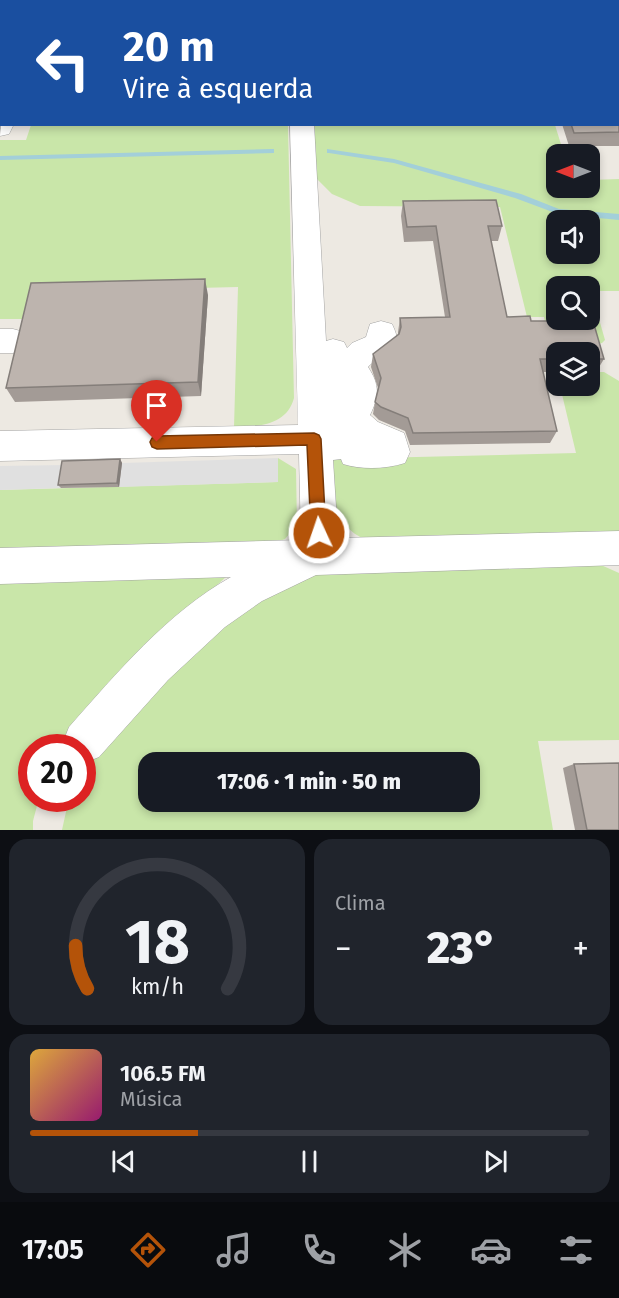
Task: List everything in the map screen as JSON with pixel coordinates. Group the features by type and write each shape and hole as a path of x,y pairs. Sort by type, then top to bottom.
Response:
{"lane":[{"path":"302,126 343,392 320,557"},
{"path":"343,392 363,352 381,344 381,333"},
{"path":"0,446 343,392"},
{"path":"343,392 366,432 392,443 393,452 356,453"},
{"path":"0,566 619,548"},
{"path":"91,734 136,683 190,630 233,598 267,578 320,557"}],"green space":[{"path":"31,126 288,126 294,398 285,414 271,423 234,427 238,287 31,292 24,319 0,319 0,140 26,140"},
{"path":"314,126 555,126 561,144 546,144 546,198 600,198 600,180 619,179 619,291 600,291 600,276 546,276 546,326 544,317 527,317 500,207 360,206 332,194 317,179"},
{"path":"600,322 605,340 600,343 550,342 547,330 600,330"},
{"path":"600,372 604,372 619,381 619,534 366,540 346,525 336,506 333,459 576,453 562,396 600,396"},
{"path":"278,458 296,469 297,525 285,539 265,546 0,551 0,490 278,482"},
{"path":"601,565 619,573 619,740 538,741 553,830 62,830 66,812 96,812 96,752 229,617 319,572"},
{"path":"227,576 204,597 73,734 18,734 18,812 35,812 33,830 0,830 0,582"}],"shaded area":[{"path":"278,458 278,482 119,487 122,463"},
{"path":"65,465 61,488 0,490 0,466"}],"building":[{"path":"572,126 619,126 619,132 574,133"},
{"path":"496,200 502,226 488,226 507,317 530,316 531,321 546,321 546,330 596,330 599,342 546,342 546,359 540,359 546,384 546,396 549,396 557,431 413,433 408,418 381,407 375,402 381,378 373,354 399,334 400,318 450,317 436,226 407,227 403,201"},
{"path":"205,279 198,382 6,388 31,283"},
{"path":"600,345 604,359 600,359"},
{"path":"120,459 117,483 58,485 62,461"},
{"path":"619,763 619,830 587,830 574,764"}],"waterway":[{"path":"0,158 272,151"},
{"path":"329,151 394,161 518,196 558,211 619,217"}],"route":[{"path":"157,442 314,439 319,533"}]}
